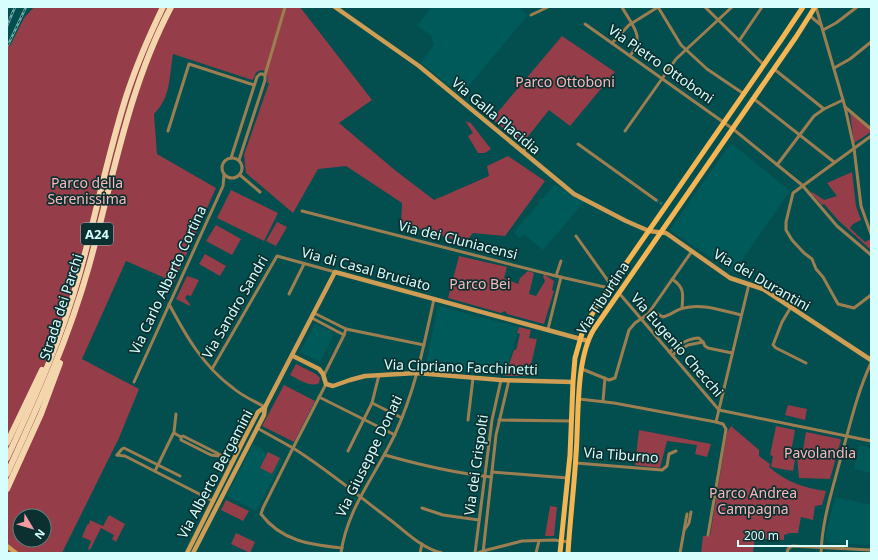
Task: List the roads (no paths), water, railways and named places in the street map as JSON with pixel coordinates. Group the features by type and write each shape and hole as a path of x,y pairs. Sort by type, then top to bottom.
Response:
{"highway":[{"name":"Strada dei Parchi","path":"7,474 10,458 58,336 80,274 126,97 145,45 163,7"},
{"name":"Strada dei Parchi","path":"10,458 55,366 76,311 127,118 146,60 170,7"},
{"path":"7,489 41,414 69,339 76,311"},
{"path":"7,443 58,336"}],"main road":[{"name":"Via Tiburtina","path":"560,553 570,455 575,358 580,338 588,318 649,231 664,205 764,65 802,7"},
{"name":"Via Tiburtina","path":"568,553 576,463 579,399 583,359 588,340 594,329 816,7"}],"street":[{"path":"260,192 240,175 242,169 239,160 265,80 265,75 285,7"},
{"name":"Via Galla Placidia","path":"335,7 419,66 574,194 613,215 649,231"},
{"path":"531,15 548,7"},
{"path":"622,7 639,39 637,46 630,56"},
{"path":"612,43 631,24 658,7 677,40 707,69 744,94"},
{"path":"705,7 764,65"},
{"path":"625,131 675,60 732,7"},
{"path":"739,41 762,7"},
{"path":"816,7 845,107 854,148 860,203 871,234"},
{"path":"823,28 836,23 857,7"},
{"path":"810,16 823,28"},
{"name":"Via Pietro Ottoboni","path":"586,24 724,122"},
{"path":"834,68 849,60 871,42"},
{"path":"168,131 189,64 254,84"},
{"path":"774,69 824,109"},
{"path":"239,160 231,158 254,84 258,76 261,74 265,75"},
{"path":"754,99 834,162"},
{"path":"777,164 814,116 824,109 843,100"},
{"path":"845,107 871,129"},
{"path":"724,122 802,185 837,226 871,255"},
{"path":"242,123 250,126"},
{"path":"871,136 794,191 786,222 786,230 792,240 812,259 816,269 823,277 838,304 854,308 871,296"},
{"path":"523,152 532,140"},
{"path":"578,144 656,200"},
{"name":"Via Carlo Alberto Cortina","path":"134,382 223,186 224,175 222,165 226,160 231,158"},
{"path":"224,175 231,179"},
{"name":"Via Carlo Alberto Cortina","path":"223,186 231,179 240,175"},
{"name":"Via dei Cluniacensi","path":"302,211 556,276 610,286"},
{"path":"649,231 662,232"},
{"name":"Via dei Durantini","path":"662,232 730,278 760,288 871,360"},
{"path":"576,236 610,286"},
{"path":"582,369 611,380 615,378 628,332 634,324 647,315 651,310 692,251"},
{"name":"Via di Casal Bruciato","path":"277,256 588,340"},
{"name":"Via Sandro Sandri","path":"212,369 277,256"},
{"path":"556,276 562,261"},
{"path":"289,294 304,264"},
{"path":"169,304 191,344 212,369 232,388 265,407 293,356 335,272"},
{"path":"548,330 561,277"},
{"path":"672,280 682,288 682,308"},
{"path":"716,422 749,284"},
{"name":"Via Eugenio Checchi","path":"619,294 719,410"},
{"name":"Via Giuseppe Donati","path":"341,553 349,522 360,497 385,455 409,403 434,299"},
{"path":"651,310 663,316 682,308 692,307 706,308 741,315"},
{"path":"791,307 782,322 773,345 806,363"},
{"path":"313,315 346,329 424,345"},
{"path":"313,315 344,335"},
{"path":"324,375 346,329"},
{"path":"669,352 682,343 699,338 708,348 732,353"},
{"path":"672,355 686,345 703,342"},
{"path":"293,356 317,368 324,375 326,384 261,514 275,528 288,537 311,544 342,548"},
{"path":"575,358 583,359"},
{"path":"821,553 827,511 861,387 871,363"},
{"name":"Via Cipriano Facchinetti","path":"326,384 333,386 354,378 379,375 417,374 501,380 573,382"},
{"path":"348,451 372,403 379,375"},
{"path":"468,420 473,378"},
{"path":"603,401 605,378"},
{"name":"Via dei Crispolti","path":"475,553 492,420 501,380"},
{"name":"Via dei Crispolti","path":"483,552 499,420 509,380"},
{"path":"320,397 395,434"},
{"path":"579,399 603,401 716,422 726,427 708,535"},
{"path":"372,403 402,418"},
{"name":"Via Alberto Bergamini","path":"193,553 264,415 265,407"},
{"name":"Via Alberto Bergamini","path":"187,553 258,412 265,407"},
{"path":"719,410 871,441"},
{"path":"155,471 174,433 176,414"},
{"path":"499,420 571,422"},
{"path":"257,428 312,460 422,544 435,552 442,553"},
{"path":"174,433 217,453 232,463"},
{"path":"180,476 124,448 117,455 125,456 218,504"},
{"name":"Via Tiburno","path":"576,463 662,470 667,466 668,454 676,451"},
{"path":"385,455 429,467 491,478"},
{"path":"570,455 576,455"},
{"path":"492,472 568,478"},
{"path":"422,508 442,514 479,520"},
{"path":"684,529 689,523 691,512"},
{"path":"680,553 687,514"},
{"path":"478,553 522,541 569,542"},
{"path":"536,553 539,541"},
{"path":"420,553 422,544"},
{"path":"7,546 16,553"},
{"path":"787,553 788,549 792,546 871,550"}],"tunnel":[{"path":"656,200 662,204"}],"railway":[{"path":"7,26 15,7"},
{"path":"8,45 26,7"}],"park label":[{"name":"Parco Ottoboni","path":"565,82"},
{"name":"Parco della Serenissima","path":"87,192"},
{"name":"Parco Bei","path":"480,284"},
{"name":"Pavolandia","path":"820,453"},
{"name":"Parco Andrea Campagna","path":"753,502"}]}
